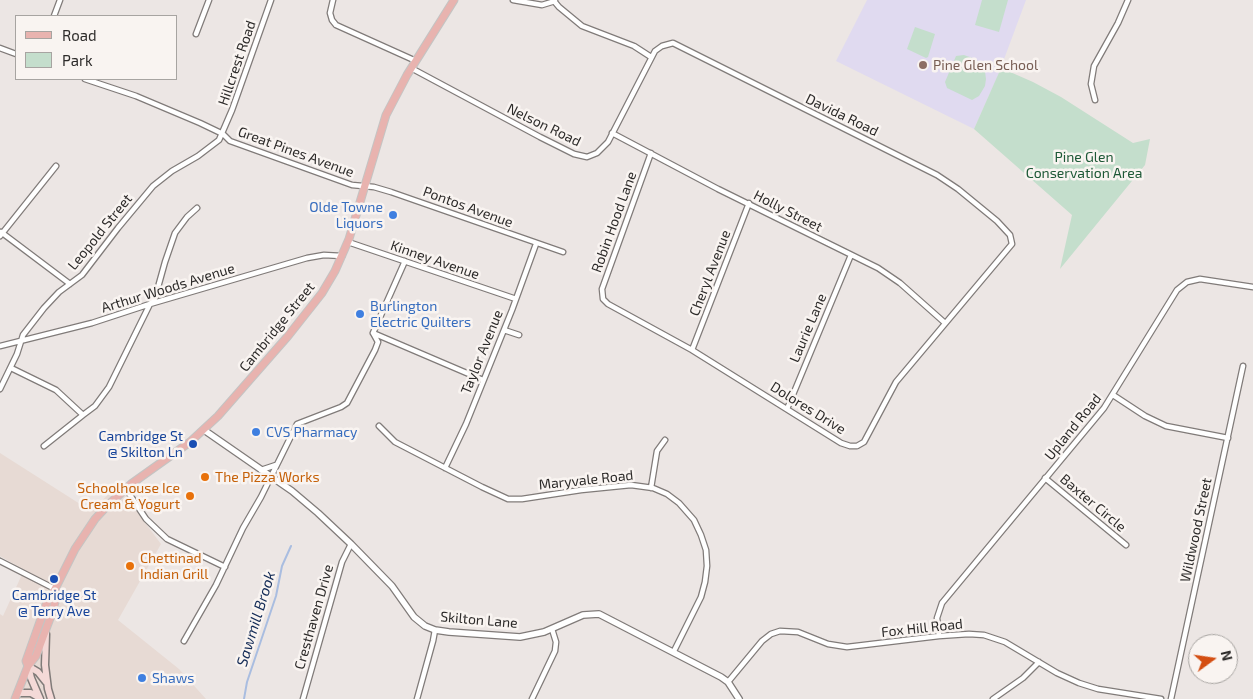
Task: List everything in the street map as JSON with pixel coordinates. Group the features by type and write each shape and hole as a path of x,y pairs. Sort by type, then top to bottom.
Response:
{"main road":[{"name":"Cambridge Street","path":"28,666 26,661 47,602 86,531 107,506 126,488 204,430 312,307 330,279 348,242 386,115 411,68 454,0"},
{"name":"Cambridge Street","path":"16,696 28,666 36,656 48,625 55,602 55,589"},
{"path":"48,625 44,655 51,699"},
{"path":"28,666 38,672 47,682"},
{"path":"28,666 40,699"},
{"path":"16,696 33,693 40,699"}],"street":[{"path":"54,15 60,0"},
{"path":"196,34 209,0"},
{"name":"Hillcrest Road","path":"223,134 271,0"},
{"path":"333,0 330,13 336,25 416,61"},
{"path":"513,0 535,5 546,5 556,1 561,9 586,28 634,46 651,57"},
{"path":"1095,100 1091,84 1094,66 1118,23 1128,0"},
{"name":"Davida Road","path":"651,57 662,46 674,44 917,164 958,189 997,221 1007,231 1011,239"},
{"path":"0,48 15,54"},
{"name":"Nelson Road","path":"411,68 462,97 577,155 587,157 597,154 605,146 651,57"},
{"name":"Great Pines Avenue","path":"88,80 136,96 223,134 230,141 352,186 364,187"},
{"name":"Holly Street","path":"612,133 718,189 878,268 900,283 945,323"},
{"name":"Leopold Street","path":"0,388 29,326 44,308 59,292 82,275 153,186 166,175 211,147 223,134"},
{"name":"Robin Hood Lane","path":"602,298 606,280 651,154"},
{"path":"56,166 1,234 70,284"},
{"name":"Pontos Avenue","path":"364,187 374,187 391,192 563,252"},
{"name":"Cheryl Avenue","path":"692,350 749,204"},
{"path":"44,446 95,406 105,395 150,304 156,298 164,262 175,233 187,217 197,208"},
{"name":"Dolores Drive","path":"602,298 608,304 692,350 846,445 856,446 866,439 896,382 1010,247 1011,239"},
{"name":"Kinney Avenue","path":"348,242 516,299"},
{"name":"Taylor Avenue","path":"445,468 463,431 536,244"},
{"name":"Arthur Woods Avenue","path":"0,346 92,323 307,258 324,255 342,256"},
{"name":"Laurie Lane","path":"787,409 851,255"},
{"path":"373,333 405,261"},
{"name":"Upland Road","path":"939,636 938,618 942,603 1113,395 1180,287 1191,280 1204,279 1253,287"},
{"path":"504,330 519,336"},
{"path":"373,333 482,380"},
{"path":"184,640 225,567 297,424 347,403 378,342 373,333"},
{"name":"Wildwood Street","path":"1171,699 1243,366"},
{"path":"10,368 56,390 83,415"},
{"path":"1113,395 1145,416 1166,426 1228,438"},
{"name":"Maryvale Road","path":"379,426 394,442 497,495 515,500 623,485 638,485 667,494 684,508 698,527 706,550 707,566 703,589 674,651"},
{"name":"Skilton Lane","path":"204,430 307,504 351,544 392,586 416,620 425,626 435,630 520,637 552,629 583,615 596,614 674,651 721,676 728,682 739,699"},
{"path":"652,488 656,451 665,440"},
{"path":"262,470 277,464"},
{"name":"Baxter Circle","path":"1045,478 1126,545"},
{"path":"126,488 146,519 168,539 225,567"},
{"name":"Cresthaven Drive","path":"303,699 342,562 351,544"},
{"path":"0,561 55,589"},
{"path":"532,699 555,651 556,642 552,629"},
{"path":"417,699 435,630"},
{"name":"Fox Hill Road","path":"728,682 754,648 769,635 778,631 798,632 828,644 846,647 969,634 990,637 1011,645 1079,684 1161,699"},
{"path":"993,699 1023,678 1039,662"}],"shaded area":[{"name":"Pine Glen School","path":"867,0 1026,0 997,78 974,129 836,61"},
{"path":"0,453 91,511 116,487 128,495 140,516 161,544 118,620 179,669 206,699 0,699 0,614 3,616 24,570 0,556"}],"green space":[{"path":"982,0 1008,0 999,32 975,25"},
{"path":"915,27 935,34 928,57 926,58 907,49"},
{"path":"964,55 975,59 985,71 985,86 979,96 972,100 947,88 945,82 956,56"},
{"name":"Pine Glen Conservation Area","path":"1001,68 1061,97 1133,143 1150,139 1145,165 1060,269 1072,215 974,129"}],"waterway":[{"name":"Sawmill Brook","path":"244,699 247,682 276,596 282,566 291,546"}],"place":[{"name":"Pine Glen School","path":"923,65"},
{"name":"Olde Towne Liquors","path":"393,215"},
{"name":"Burlington Electric Quilters","path":"360,314"},
{"name":"CVS Pharmacy","path":"256,432"},
{"name":"Cambridge St @ Skilton Ln","path":"193,444"},
{"name":"The Pizza Works","path":"205,477"},
{"name":"Schoolhouse Ice Cream & Yogurt","path":"190,496"},
{"name":"Chettinad Indian Grill","path":"130,566"},
{"name":"Cambridge St @ Terry Ave","path":"54,579"},
{"name":"Shaws","path":"142,678"}]}
